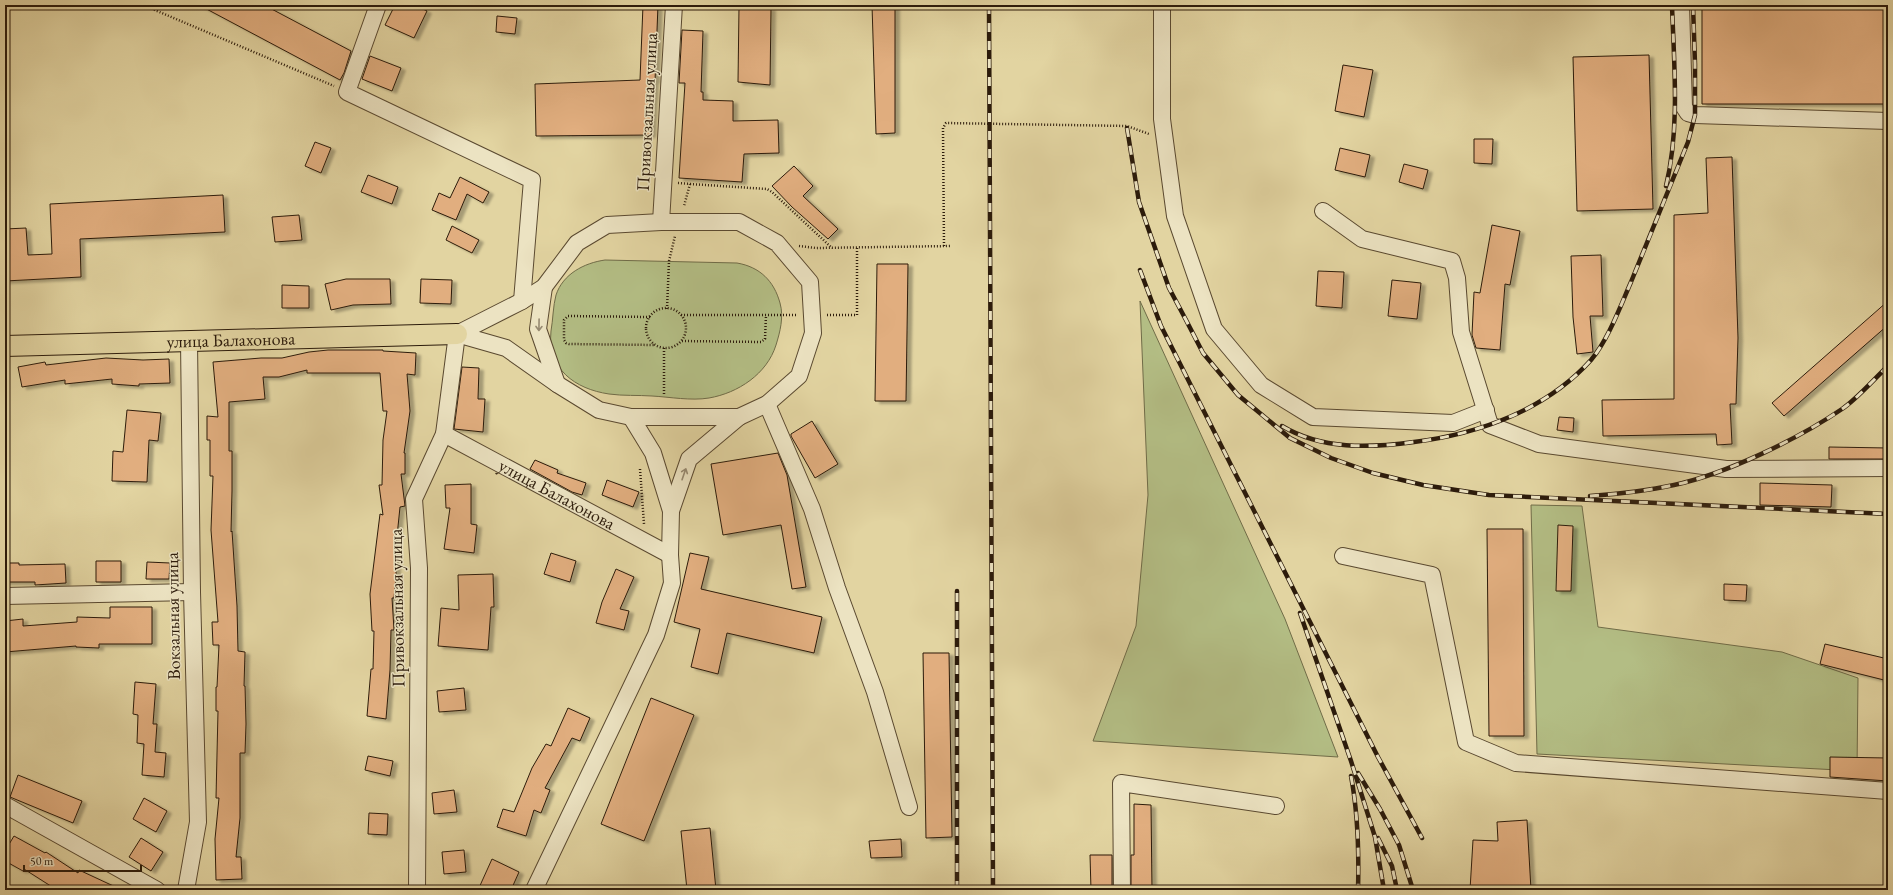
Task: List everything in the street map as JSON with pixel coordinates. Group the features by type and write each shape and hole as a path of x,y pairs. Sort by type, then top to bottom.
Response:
{"main road":[{"name":"улица Балахонова","path":"5,346 457,334"}],"street":[{"path":"378,5 347,92 532,180 522,301"},
{"name":"Привокзальная улица","path":"661,222 674,5"},
{"path":"1162,5 1162,119 1175,216 1214,329 1261,385 1313,417 1453,424 1486,410"},
{"path":"1682,5 1684,107 1688,113 1695,115 1888,121"},
{"path":"1323,211 1362,239 1452,261 1458,278 1462,332 1490,425 1539,444 1726,469 1888,468"},
{"name":"улица Балахонова","path":"661,222 739,222 777,243 810,282 813,333 799,376 767,404 739,417 631,416 599,410 557,384 506,348 457,334 522,301 544,287 577,243 607,225 661,222"},
{"path":"544,287 538,329 557,384"},
{"name":"Привокзальная улица","path":"417,890 419,568 414,499 444,434 457,334"},
{"name":"Вокзальная улица","path":"186,890 198,822 192,592 189,341"},
{"path":"767,404 812,509 837,588 875,692 908,808"},
{"path":"631,416 653,453 671,511"},
{"path":"534,890 656,635 672,582 670,555 671,511 689,459 739,417"},
{"name":"улица Балахонова","path":"444,434 670,555"},
{"path":"1343,556 1432,575 1466,742 1516,763 1888,791"},
{"path":"5,596 192,592"},
{"path":"1122,890 1121,783 1276,806"},
{"path":"5,806 157,890"}],"path":[{"path":"143,5 347,92"},
{"path":"944,246 943,128 946,123 1127,126 1152,136 1165,136"},
{"path":"690,184 767,189 832,248"},
{"path":"777,243 816,248 950,246"},
{"path":"681,314 857,314 857,248"},
{"path":"650,317 568,316 564,320 564,340 569,344 655,345 664,348 674,347 682,341 686,332 686,323 681,314 673,309 663,308 654,312 650,317 646,329 649,338 655,345"},
{"path":"682,341 761,342 765,339 766,335 766,315"},
{"path":"664,348 664,396"},
{"path":"640,468 646,541"}],"green space":[{"path":"605,260 737,263 753,268 765,276 774,288 780,303 782,314 776,345 766,365 741,387 730,392 702,399 609,394 585,387 575,382 566,375 559,366 554,356 551,344 551,331 556,295 559,288 569,275 589,264"},
{"path":"1140,301 1285,619 1338,757 1093,741 1136,626 1148,495"},
{"path":"1531,505 1582,506 1598,627 1782,652 1858,678 1857,771 1537,754"}],"building":[{"path":"199,5 264,5 351,51 344,73 340,80"},
{"path":"395,5 415,5 427,11 414,38 385,25"},
{"path":"643,5 658,5 651,135 536,136 535,84 640,80"},
{"path":"872,5 895,5 895,133 876,134"},
{"path":"1702,5 1888,5 1888,104 1702,104"},
{"path":"739,7 771,8 770,85 738,82"},
{"path":"497,16 517,18 515,34 496,32"},
{"path":"682,30 703,31 701,92 703,92 703,100 733,101 733,121 778,120 779,153 744,154 742,182 679,178 685,83 679,83"},
{"path":"1649,55 1653,209 1577,211 1573,57"},
{"path":"370,56 401,68 392,91 362,79"},
{"path":"1343,65 1373,70 1364,117 1335,111"},
{"path":"1474,139 1493,139 1492,164 1474,163"},
{"path":"315,142 331,148 321,173 305,166"},
{"path":"1340,148 1370,155 1365,177 1335,170"},
{"path":"1732,157 1738,338 1736,404 1730,404 1732,444 1717,445 1716,434 1603,436 1602,400 1674,399 1674,215 1708,213 1706,158"},
{"path":"1404,164 1428,170 1423,189 1399,182"},
{"path":"794,166 813,186 803,196 838,229 828,239 792,207 772,186"},
{"path":"368,175 398,187 392,204 361,192"},
{"path":"460,177 489,192 483,203 467,194 456,220 432,210 439,193 450,198"},
{"path":"223,195 225,232 80,239 81,277 5,281 5,229 26,228 28,255 52,254 50,204"},
{"path":"299,215 302,240 275,242 272,217"},
{"path":"1492,225 1520,231 1510,285 1505,284 1500,350 1476,348 1472,335 1474,292 1480,293"},
{"path":"452,226 479,240 472,253 446,240"},
{"path":"1601,255 1603,316 1590,316 1593,352 1577,354 1573,317 1571,256"},
{"path":"877,264 908,264 906,401 875,401"},
{"path":"1318,271 1344,272 1342,308 1316,306"},
{"path":"346,279 390,279 391,304 353,305 331,310 325,284"},
{"path":"421,279 452,280 451,304 420,303"},
{"path":"1392,280 1421,283 1417,319 1388,316"},
{"path":"282,285 309,286 309,308 282,308"},
{"path":"1888,301 1888,325 1784,416 1772,403"},
{"path":"328,350 383,350 416,353 415,375 407,374 410,411 404,453 405,474 401,474 405,506 400,507 396,546 396,577 394,598 392,598 394,630 391,630 390,670 386,719 367,716 371,669 373,669 374,631 372,631 370,594 380,514 383,515 379,485 382,485 383,440 387,411 383,411 380,373 307,373 307,370 279,377 263,377 265,399 229,402 229,451 232,451 231,532 232,531 237,606 238,651 245,652 245,753 240,753 240,818 236,857 241,857 242,879 216,880 215,839 219,798 216,798 218,711 216,711 216,687 219,645 213,645 212,622 218,622 211,530 213,476 210,476 210,440 207,440 207,416 218,417 213,362 261,358 282,358 309,352"},
{"path":"106,358 143,360 169,359 170,383 139,384 139,386 112,384 112,379 65,384 65,380 22,387 18,367 45,362 46,365"},
{"path":"462,367 479,368 478,399 485,399 483,432 454,429"},
{"path":"127,410 161,413 158,441 149,440 147,482 112,481 113,451 123,452"},
{"path":"1559,417 1574,418 1573,432 1557,430"},
{"path":"812,421 838,464 815,478 791,436 791,434"},
{"path":"1829,447 1888,448 1888,459 1829,459"},
{"path":"778,453 787,475 806,587 792,589 781,525 723,535 711,464"},
{"path":"535,460 558,470 557,473 586,483 582,495 572,492 530,469"},
{"path":"607,480 639,492 633,507 602,495"},
{"path":"1760,483 1832,485 1831,507 1760,505"},
{"path":"471,484 471,524 477,525 474,553 444,549 450,508 446,508 445,485"},
{"path":"1558,525 1573,526 1571,591 1556,591"},
{"path":"1487,529 1523,529 1524,736 1489,736"},
{"path":"551,553 576,561 570,582 544,574"},
{"path":"690,553 709,557 701,589 822,617 814,653 727,633 718,674 691,667 700,629 674,622"},
{"path":"96,561 121,561 121,582 96,582"},
{"path":"147,562 170,563 169,579 146,579"},
{"path":"5,563 19,563 19,565 65,564 66,583 35,585 35,582 5,582"},
{"path":"616,569 634,577 620,609 629,611 624,630 596,623 602,602"},
{"path":"493,574 494,607 491,607 488,650 438,646 441,608 459,610 458,575"},
{"path":"1724,584 1747,585 1746,601 1724,600"},
{"path":"110,607 152,607 152,644 99,644 99,648 76,646 5,652 5,621 23,619 23,626 77,622 77,617 110,618"},
{"path":"1825,644 1888,659 1888,681 1820,664"},
{"path":"923,653 949,653 952,837 926,838"},
{"path":"135,682 156,684 153,724 157,724 155,752 166,753 164,777 142,775 144,744 137,743 138,715 133,714"},
{"path":"464,688 466,710 439,712 437,691"},
{"path":"651,698 694,715 644,841 601,824"},
{"path":"568,708 590,718 580,741 572,738 545,788 550,790 541,813 534,810 526,836 497,827 503,809 514,812 532,768 546,744 551,746"},
{"path":"368,756 393,761 390,776 365,770"},
{"path":"1830,757 1888,758 1888,781 1830,777"},
{"path":"18,775 82,801 73,823 10,797"},
{"path":"454,790 457,812 434,814 432,793"},
{"path":"144,798 167,811 156,832 133,819"},
{"path":"1134,804 1151,805 1152,890 1131,890 1131,855 1134,855"},
{"path":"369,813 388,814 387,835 368,834"},
{"path":"1527,820 1531,890 1470,890 1473,840 1498,841 1497,822"},
{"path":"710,828 716,890 687,890 681,831"},
{"path":"14,836 45,853 46,852 78,873 79,870 122,890 57,890 24,869 23,871 5,861 5,851"},
{"path":"141,838 163,852 151,871 129,857"},
{"path":"901,839 902,857 871,858 869,841"},
{"path":"464,850 466,872 444,874 442,852"},
{"path":"1090,855 1112,855 1112,890 1091,890"},
{"path":"492,859 519,872 511,890 478,890"}],"railway":[{"path":"989,5 993,890"},
{"path":"1666,186 1675,119 1675,73 1672,5"},
{"path":"1282,426 1297,434 1329,443 1363,446 1414,442 1463,433 1487,426 1532,406 1554,393 1573,378 1591,360 1603,343 1618,312 1688,142 1695,115 1693,5"},
{"path":"1127,128 1139,202 1169,288 1203,353 1238,395 1290,438 1331,458 1373,473 1423,485 1489,495 1888,514"},
{"path":"1140,270 1161,326 1378,757 1422,838"},
{"path":"1590,496 1632,492 1674,485 1716,473 1761,454 1804,432 1848,405 1888,366"},
{"path":"957,591 957,890"},
{"path":"1300,613 1351,761 1375,837 1384,890"},
{"path":"1358,773 1380,809 1399,845 1413,890"},
{"path":"1351,776 1358,833 1358,890"},
{"path":"1378,838 1392,866 1397,890"}]}
